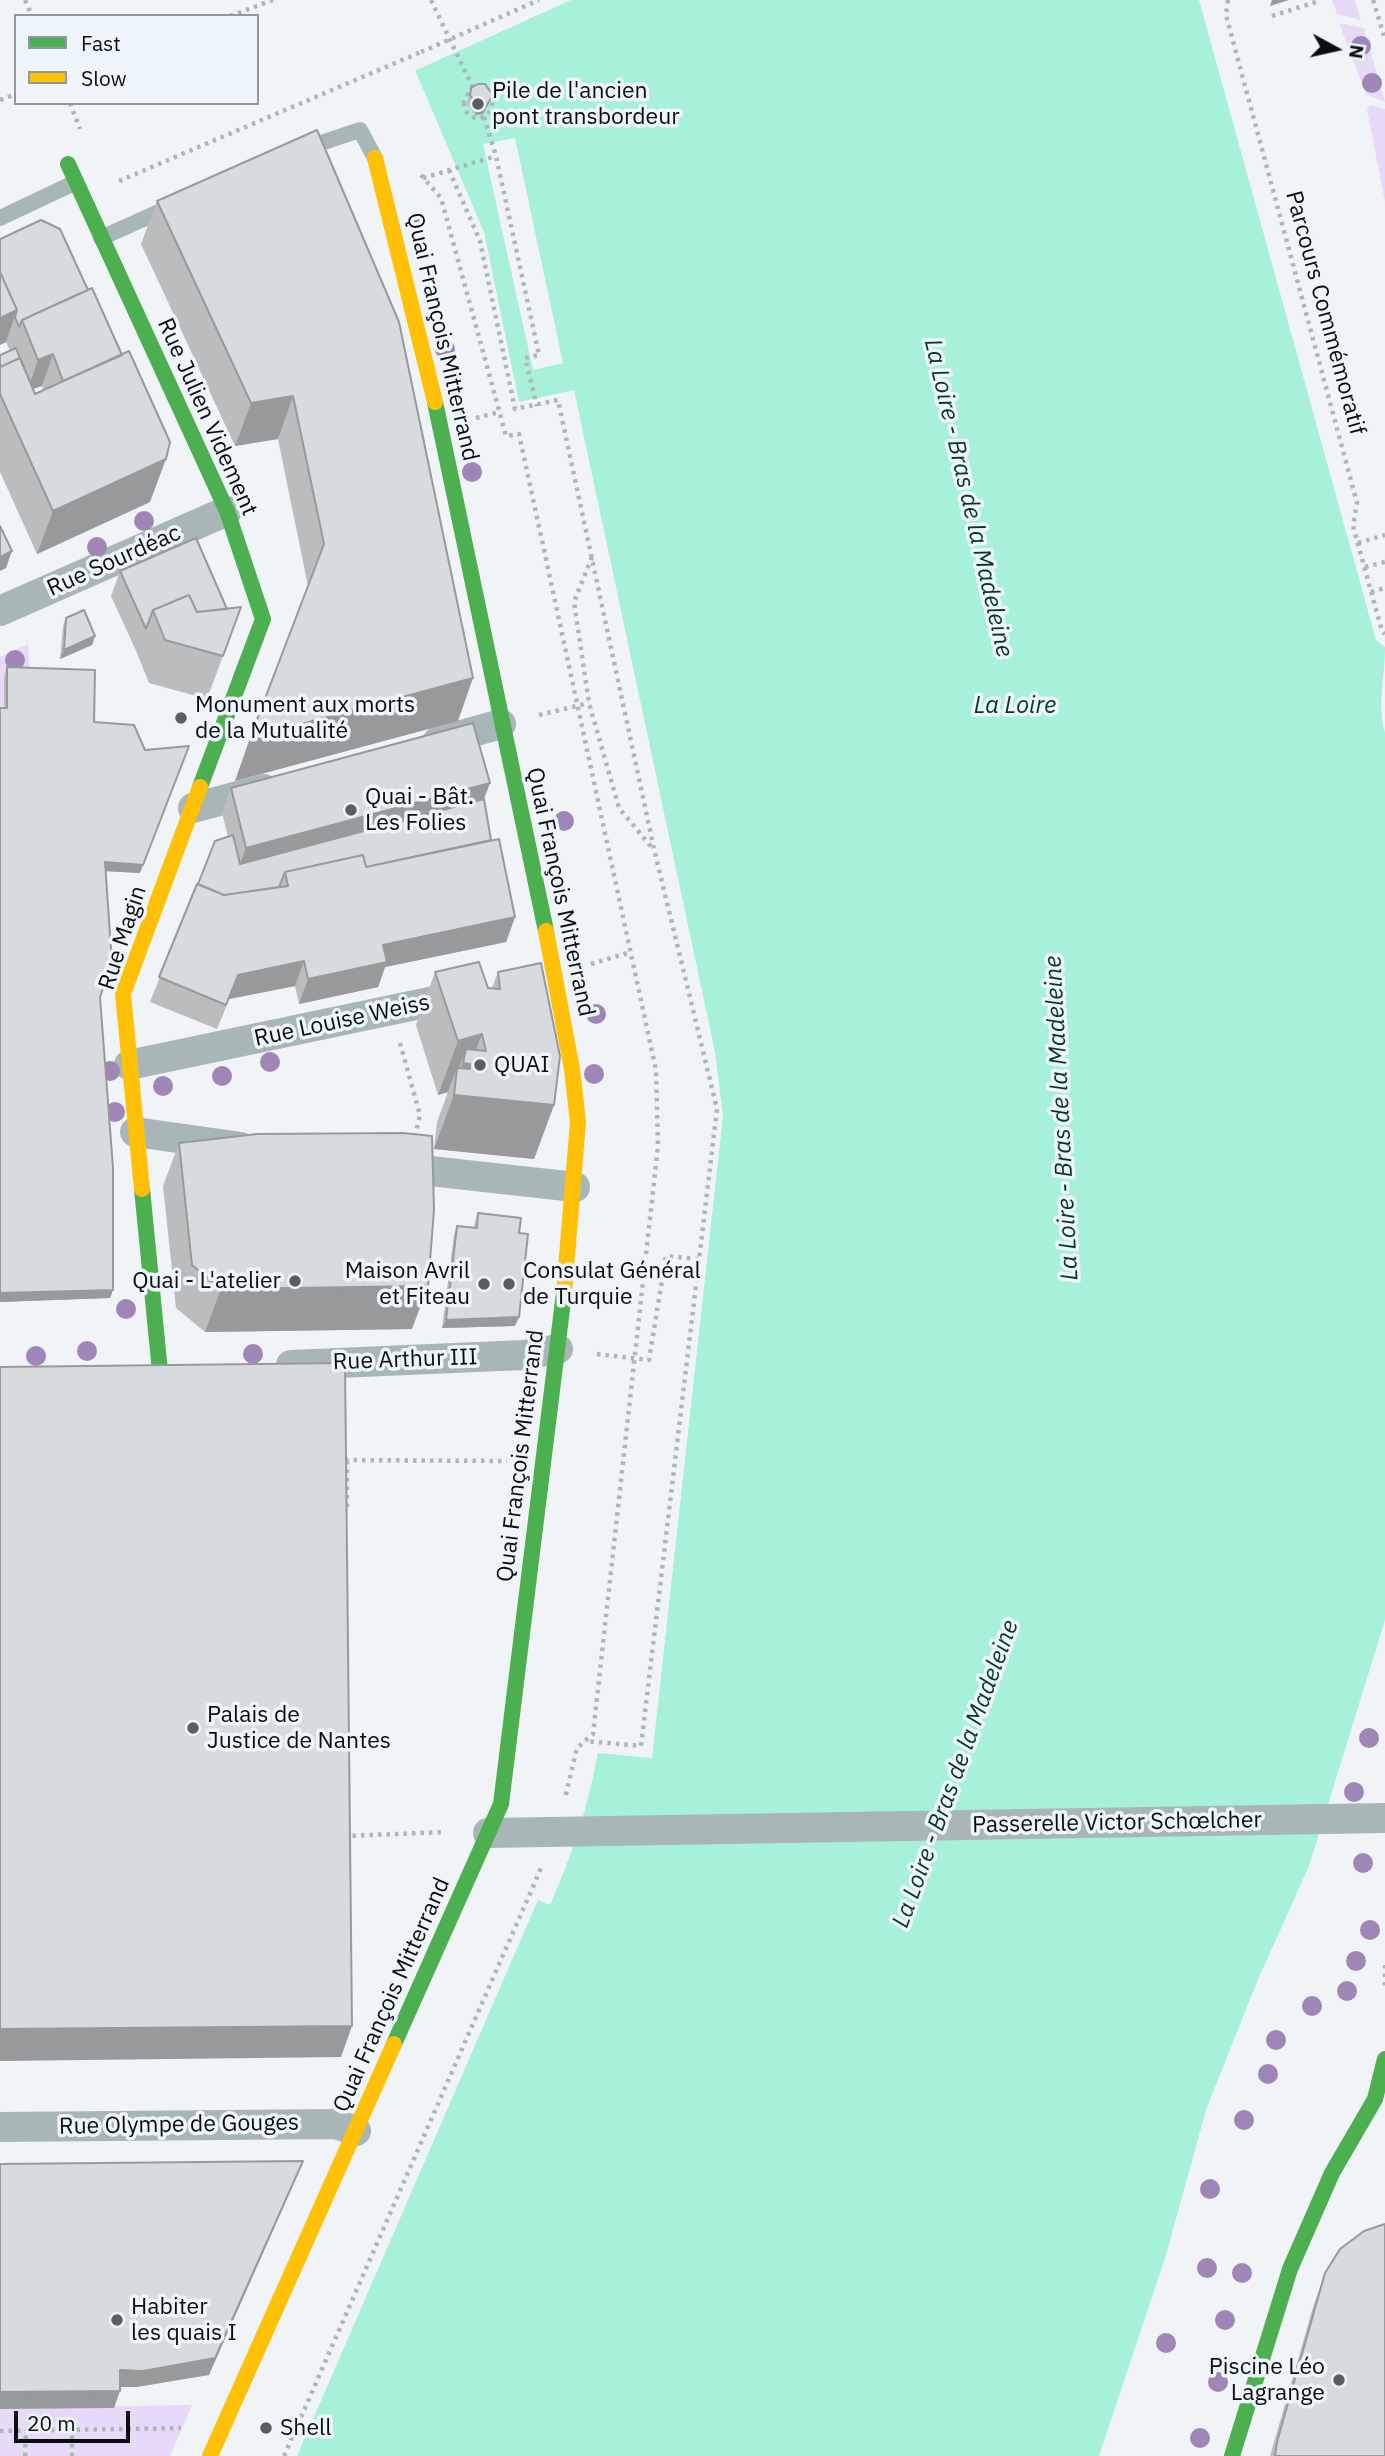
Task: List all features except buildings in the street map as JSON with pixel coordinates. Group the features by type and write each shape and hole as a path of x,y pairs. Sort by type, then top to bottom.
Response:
{"street":[{"name":"Quai François Mitterrand","path":"211,2456 504,1793 575,1187 578,1122 572,1069 542,977 501,724 440,428 375,158"},
{"name":"Rue Julien Videment","path":"68,164 227,511 263,619"},
{"name":"Rue Sourdéac","path":"0,611 227,511"},
{"name":"Rue Magin","path":"159,1370 123,994 263,619"},
{"path":"410,749 501,724"},
{"path":"193,808 294,780"},
{"name":"Rue Louise Weiss","path":"129,1065 391,1012 492,988"},
{"path":"135,1132 263,1150"},
{"path":"369,1164 575,1187"},
{"name":"Rue Arthur III","path":"265,1366 524,1356 558,1349"},
{"name":"Passerelle Victor Schœlcher","path":"488,1833 1385,1818"},
{"path":"1232,2456 1290,2269 1332,2173 1380,2096 1385,2060"},
{"name":"Rue Olympe de Gouges","path":"0,2127 336,2124 356,2131"}],"lane":[{"name":"Quai François Mitterrand","path":"291,154 360,130 375,158"},
{"path":"0,218 76,182"},
{"path":"100,238 189,199"}],"path":[{"path":"235,14 273,0"},
{"path":"431,0 474,90 489,95 493,103 484,117 496,156 539,355 525,358 537,406"},
{"path":"118,181 539,0"},
{"name":"Parcours Commémoratif","path":"1228,0 1226,15 1357,503 1353,526 1385,634"},
{"path":"1272,16 1316,0"},
{"path":"1373,0 1385,38"},
{"path":"474,90 466,95 463,104 467,113 474,118 484,117"},
{"path":"423,177 496,156"},
{"path":"449,170 480,241 514,409 558,400 654,849 717,1110 641,1746 585,1741"},
{"path":"1358,543 1385,535"},
{"path":"592,556 574,602 589,702 619,808 654,849"},
{"path":"1365,568 1385,562"},
{"path":"1371,592 1385,587"},
{"path":"501,724 589,702"},
{"path":"391,1012 420,1115 408,1170"},
{"path":"558,1349 649,1360 666,1256 699,1259"},
{"path":"340,1454 346,1461 347,1517"},
{"path":"346,1461 543,1462"},
{"path":"348,1822 348,1836 488,1833"},
{"path":"284,2456 556,1833"},
{"path":"1385,1965 1385,1988"},
{"path":"0,2431 182,2428"},
{"path":"25,2456 26,2430"},
{"path":"72,2430 72,2456"}],"shaded area":[{"path":"1332,0 1355,0 1361,20 1337,14"},
{"path":"1341,23 1364,28 1385,102 1366,94"},
{"path":"1370,105 1385,109 1385,202 1367,109"},
{"path":"28,644 30,677 4,717 0,717 0,657"},
{"path":"192,2405 170,2456 0,2456 0,2408"}],"water":[{"name":"La Loire","path":"414,0 1199,0 1376,640 1385,647 1381,702 1385,732 1385,1620 1309,1866 1256,1984 1206,2110 1166,2255 1099,2456 297,2456 538,1900 550,1905 578,1830 598,1753 652,1758 723,1116 715,1052 574,390 519,402 484,232 415,70 438,60","holes":["515,138 563,363 533,370 483,144"]}],"pier":[{"path":"411,0 571,0 412,72 413,67 434,58"}],"traffic: fast":[{"path":"68,164 227,511 263,619 200,787"},
{"path":"435,402 546,931"},
{"path":"142,1189 160,1371"},
{"path":"394,2044 501,1804 564,1293"},
{"path":"1232,2456 1290,2269 1332,2173 1375,2099 1385,2059"}],"traffic: slow":[{"path":"375,158 435,402"},
{"path":"142,1189 123,994 200,787"},
{"path":"546,931 572,1069 578,1122 564,1293"},
{"path":"210,2456 394,2044"}],"place":[{"name":"Pile de l'ancien pont transbordeur","path":"478,104"},
{"name":"Monument aux morts de la Mutualité","path":"181,718"},
{"name":"Quai - Bât. Les Folies","path":"351,810"},
{"name":"QUAI","path":"480,1065"},
{"name":"Quai - L'atelier","path":"295,1281"},
{"name":"Maison Avril et Fiteau","path":"484,1284"},
{"name":"Consulat Général de Turquie","path":"509,1284"},
{"name":"Palais de Justice de Nantes","path":"193,1728"},
{"name":"Habiter les quais I","path":"117,2320"},
{"name":"Piscine Léo Lagrange","path":"1339,2380"},
{"name":"Shell","path":"266,2428"}],"water label":[{"name":"La Loire - Bras de la Madeleine","path":"968,498"},
{"name":"La Loire - Bras de la Madeleine","path":"1062,1118"},
{"name":"La Loire - Bras de la Madeleine","path":"956,1774"}]}
